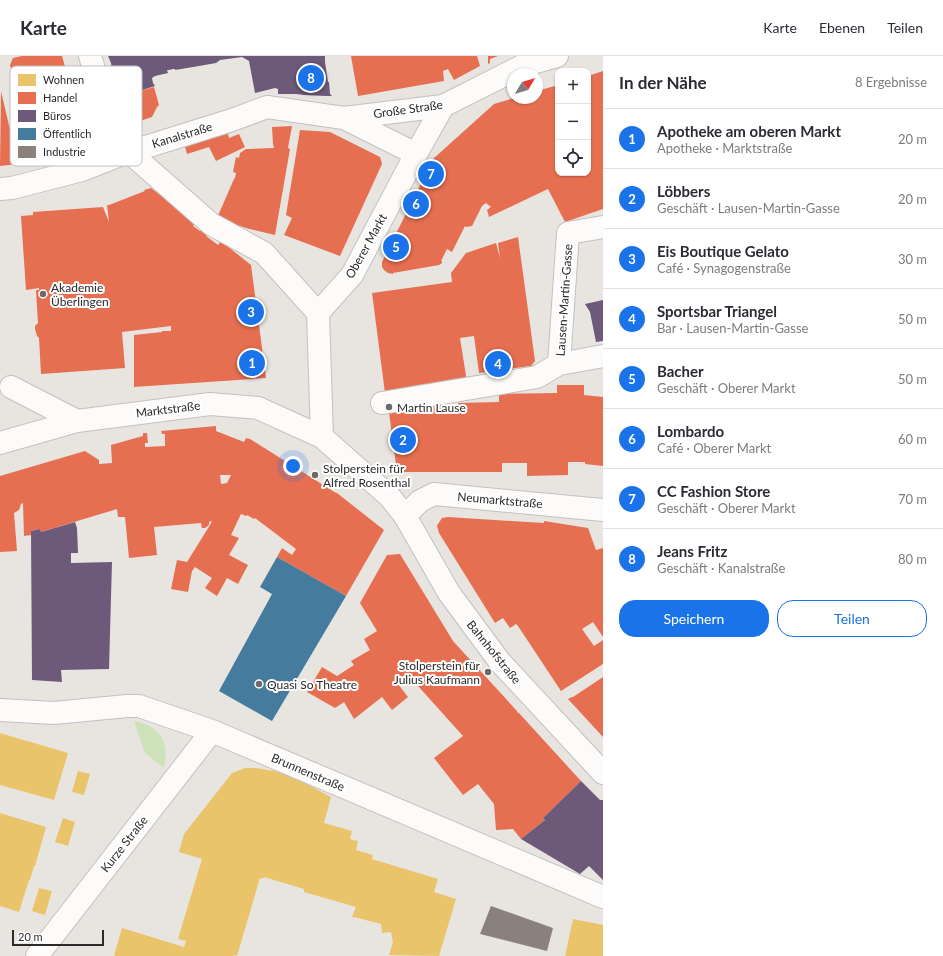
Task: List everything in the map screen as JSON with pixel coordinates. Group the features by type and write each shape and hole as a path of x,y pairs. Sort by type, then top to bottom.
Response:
{"street":[{"path":"90,56 94,66"},
{"name":"Große Straße","path":"337,117 442,106 522,66 557,56"},
{"name":"Oberer Markt","path":"318,314 352,275 442,106"},
{"name":"Kanalstraße","path":"142,148 232,120 267,107 337,117"},
{"path":"337,117 416,154"},
{"name":"Kanalstraße","path":"0,189 12,188 82,170 92,166"},
{"path":"140,166 211,224 264,253 318,314 322,437 390,497 404,516"},
{"name":"Lausen-Martin-Gasse","path":"382,403 537,376 559,364 568,233 603,227"},
{"path":"559,364 603,356"},
{"path":"11,387 77,421"},
{"name":"Marktstraße","path":"0,443 77,421 210,404 258,408 322,437"},
{"name":"Neumarktstraße","path":"404,516 420,501 434,494 603,510"},
{"name":"Bahnhofstraße","path":"404,516 449,593 500,662 603,773"},
{"name":"Brunnenstraße","path":"0,710 54,713 139,706 212,731 603,897"},
{"name":"Kurze Straße","path":"37,956 212,731"}],"green space":[{"path":"134,721 143,723 150,727 161,737 166,750 164,768 145,753"}],"building: Wohnen":[{"path":"0,733 68,753 54,800 0,785"},
{"path":"245,768 256,768 280,772 331,797 324,823 352,831 350,839 358,841 356,850 373,855 372,859 438,879 434,892 456,899 439,956 389,955 393,942 391,932 382,933 381,924 352,917 356,907 304,892 304,889 264,877 263,879 260,878 237,956 114,956 122,928 184,947 186,941 178,939 202,859 179,852 184,834 232,773"},
{"path":"78,771 90,774 84,795 72,792"},
{"path":"0,813 46,827 35,866 19,912 0,906"},
{"path":"63,818 75,822 68,846 55,842"},
{"path":"39,888 52,891 45,915 32,911"},
{"path":"573,919 603,925 603,956 565,956"}],"building: Handel":[{"path":"22,56 62,56 65,66 10,66 13,58"},
{"path":"351,56 477,56 480,66 454,80 448,69 443,71 444,81 358,96"},
{"path":"488,56 498,56 490,59 490,63 488,64"},
{"path":"603,71 603,209 565,222 548,189 489,217 487,210 491,207 486,203 482,206 472,226 465,226 452,252 447,249 441,261 442,263 439,265 393,274 384,270 382,267 382,262 433,159 494,104 507,100 507,104 543,104 543,89 555,86 555,176 591,176 591,75"},
{"path":"154,87 159,105 152,117 142,120 142,90"},
{"path":"1,91 10,130 10,165 0,166"},
{"path":"292,126 288,148 290,149 275,235 246,228 217,218 235,178 236,173 233,172 236,157 239,158 240,153 246,149 274,148 272,127"},
{"path":"227,130 229,138 239,134 245,147 216,161 209,147 187,154 184,143"},
{"path":"300,130 330,132 380,157 382,164 340,256 284,235 292,218 286,215"},
{"path":"151,188 196,222 193,226 200,231 203,228 209,232 206,236 218,245 221,241 251,265 266,378 134,387 134,335 171,331 171,326 122,332 125,368 41,374 39,338 35,329 35,326 38,323 36,290 39,290 39,288 26,290 21,216 33,215 33,212 103,207 109,222 107,205"},
{"path":"518,237 535,361 531,366 479,373 474,336 460,338 467,382 385,393 372,293 452,282 451,273 466,253 496,243 500,258 498,243"},
{"path":"557,385 584,385 584,395 603,397 603,466 585,464 585,462 568,462 568,475 527,476 527,463 502,463 502,472 397,472 388,405 458,405 458,403 499,402 499,394 557,393"},
{"path":"216,426 216,431 244,442 246,438 250,439 337,493 384,530 346,596 277,557 282,548 292,555 296,549 255,518 254,519 247,515 241,514 231,535 239,538 229,555 248,565 238,584 227,578 217,596 205,588 212,578 195,567 192,571 188,592 171,589 177,560 187,562 212,521 209,522 209,525 205,528 202,528 201,523 154,527 157,555 129,558 125,517 118,517 117,509 41,532 40,529 31,531 31,535 24,536 23,503 21,504 19,510 14,513 17,551 0,552 0,476 85,451 99,460 99,464 112,463 111,445 143,436 143,433 147,433 148,443 145,443 145,447 165,446 165,434 162,434 161,431","holes":["220,475 231,475 227,483 221,484"]},
{"path":"448,517 544,523 544,521 588,528 596,550 603,548 603,637 593,622 582,629 594,646 603,640 603,664 561,691 518,626 516,624 510,628 503,618 495,623 439,533 437,526 438,524 442,518"},
{"path":"400,554 453,641 517,711 517,713 518,712 581,781 543,818 545,820 521,839 513,829 496,830 494,804 478,784 463,795 434,758 463,736 409,676 398,684 408,697 392,710 382,697 354,719 344,702 335,708 307,692 322,667 337,676 354,665 351,661 370,650 364,639 377,631 360,603 387,555"},
{"path":"603,677 603,737 568,699"}],"building: Büros":[{"path":"108,56 325,56 330,94 332,96 278,94 278,89 275,88 255,93 249,61 242,57 220,60 216,63 199,66 167,70 168,73 152,78 155,86 142,90 142,66 111,66"},
{"path":"603,300 603,341 596,342 590,312 585,304"},
{"path":"75,522 77,528 78,553 71,553 71,563 112,562 109,669 61,670 62,682 32,680 31,531 40,529 41,532"},
{"path":"581,781 600,800 603,800 603,880 589,866 580,874 521,839 545,820 543,818"}],"building: Öffentlich":[{"path":"277,557 346,596 272,721 219,691 272,594 260,587"}],"building: Industrie":[{"path":"491,906 553,928 547,951 480,934"}],"place":[{"name":"Jeans Fritz","path":"311,78"},
{"name":"CC Fashion Store","path":"431,174"},
{"name":"Lombardo","path":"416,204"},
{"name":"Bacher","path":"396,247"},
{"name":"Akademie Überlingen","path":"43,294"},
{"name":"Eis Boutique Gelato","path":"251,312"},
{"name":"Apotheke am oberen Markt","path":"252,363"},
{"name":"Sportsbar Triangel","path":"498,364"},
{"name":"Martin Lause","path":"389,407"},
{"name":"Löbbers","path":"403,440"},
{"name":"Stolperstein für Alfred Rosenthal","path":"315,475"},
{"name":"Stolperstein für Julius Kaufmann","path":"488,672"},
{"name":"Quasi So Theatre","path":"259,684"}]}
